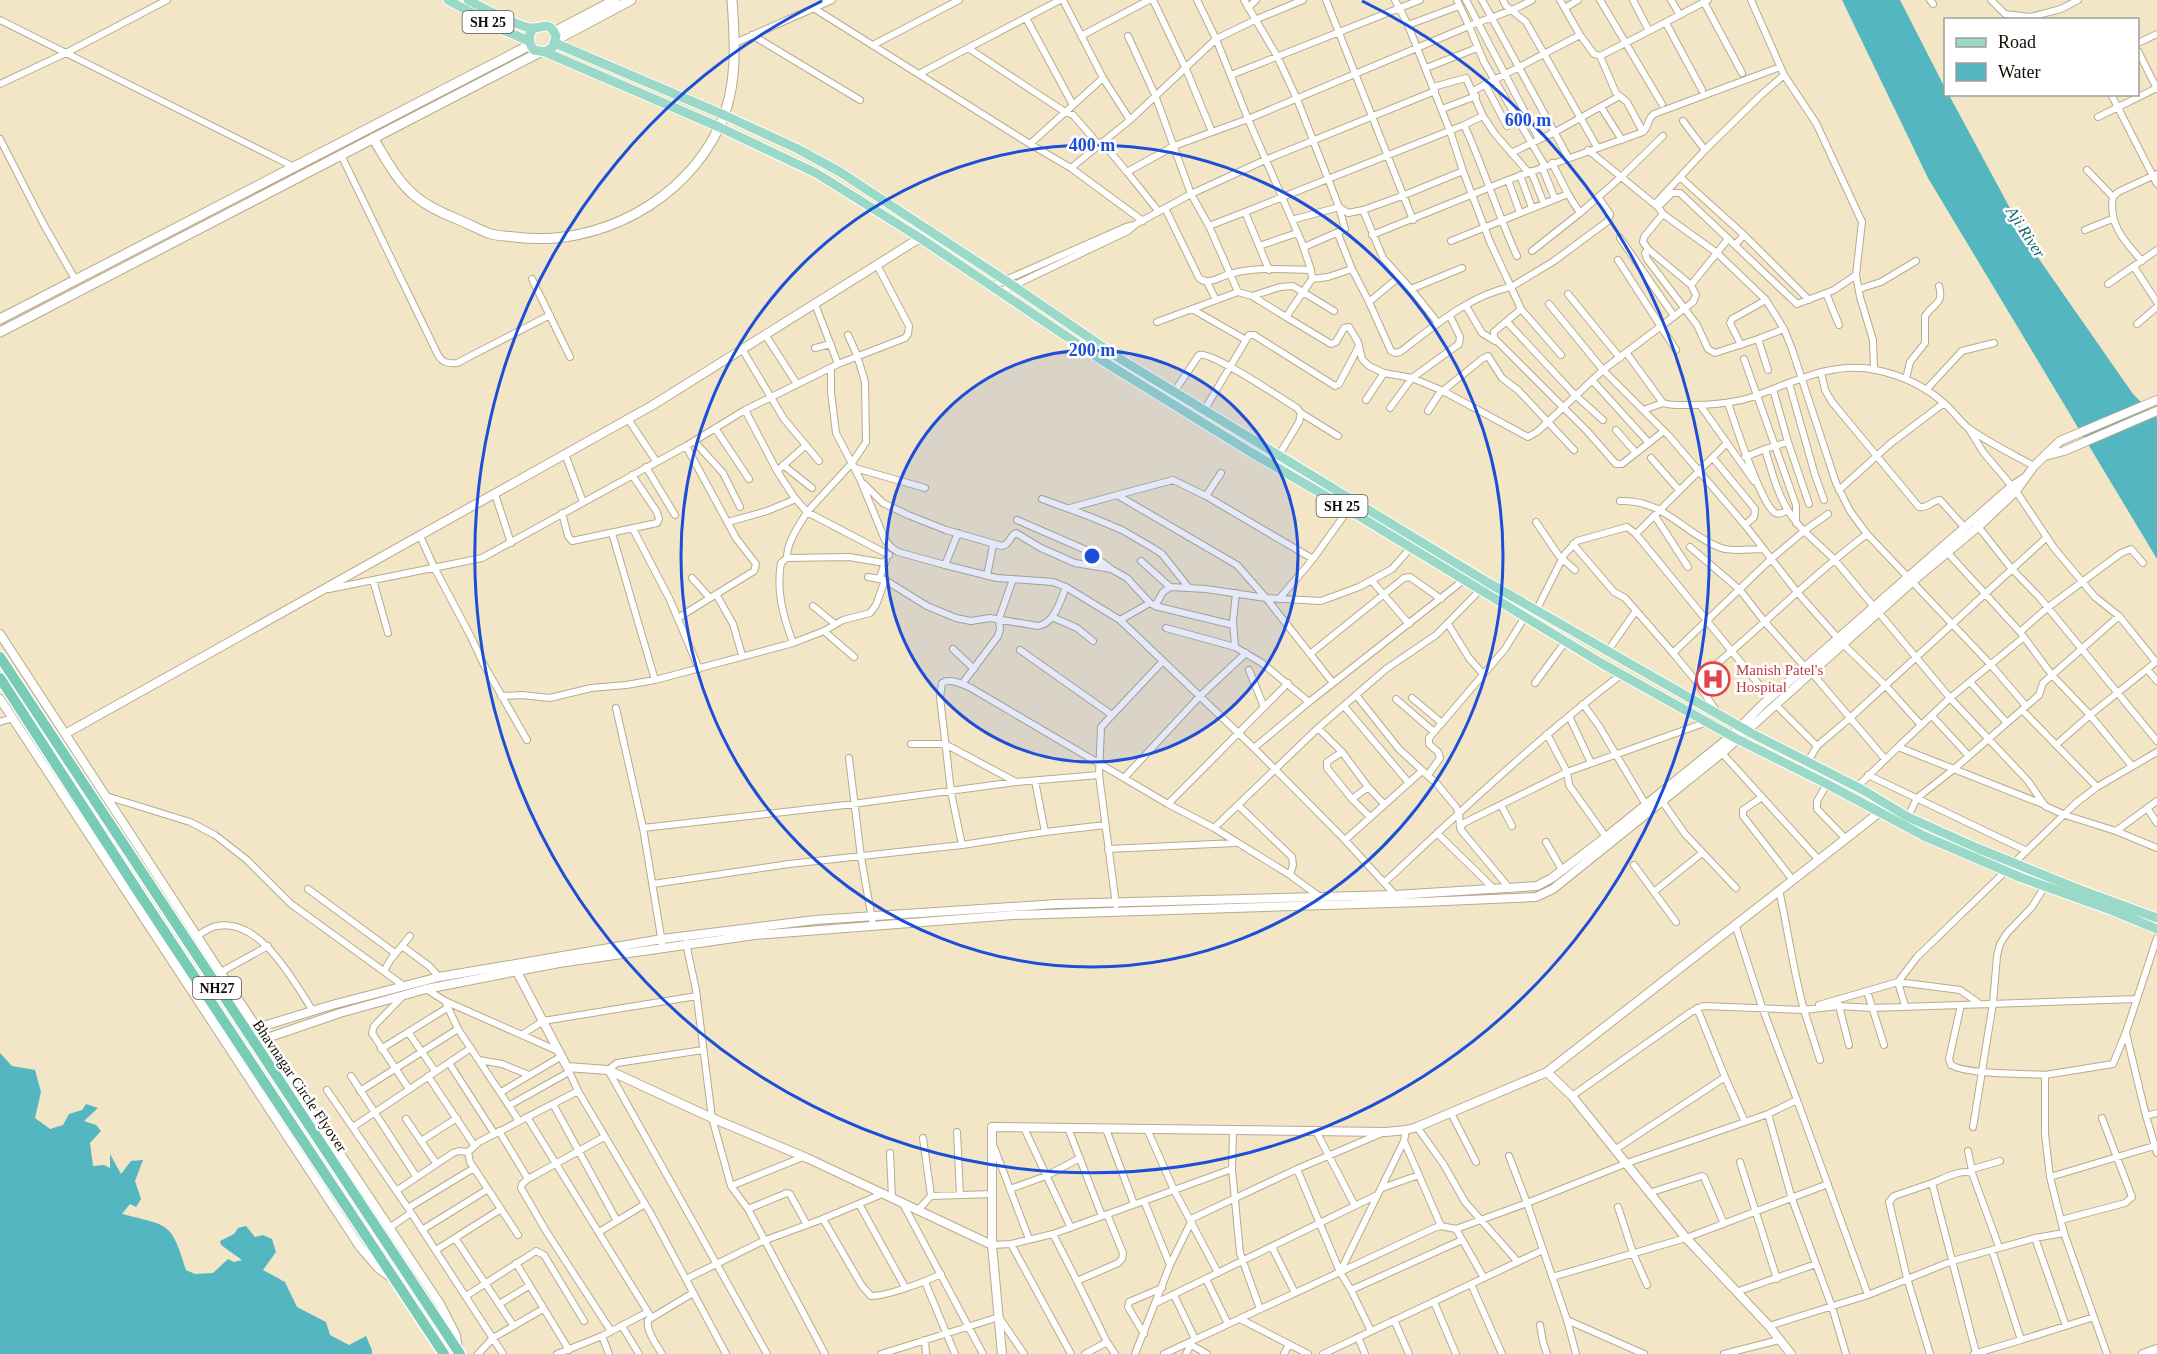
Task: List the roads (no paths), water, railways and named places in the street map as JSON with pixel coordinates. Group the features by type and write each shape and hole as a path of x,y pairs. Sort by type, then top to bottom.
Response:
{"highway":[{"name":"Bhavnagar Circle Flyover","path":"0,657 459,1352"},
{"name":"Bhavnagar Circle Flyover","path":"0,678 394,1280"},
{"name":"NH27","path":"394,1280 444,1354"}],"main road":[{"name":"SH 25","path":"448,0 530,43"},
{"name":"SH 25","path":"468,0 533,28"},
{"path":"0,332 553,47 555,38 615,0"},
{"path":"555,38 631,0"},
{"path":"373,138 399,180 417,198 442,213 490,234 532,239 576,236 603,228 653,204 675,187 693,168 719,127 724,115 731,81 735,43 732,0"},
{"path":"542,52 530,43 529,34 533,28 544,25 555,38 724,115 830,167 931,231 1139,371 1279,455 1414,543 1487,582 1531,611 1743,729 1857,787 1908,817 2013,863 2157,918"},
{"path":"0,319 530,43"},
{"name":"SH 25","path":"542,52 719,127 816,173 920,238 1133,380 1348,510 1414,543 1480,590 1531,611 1566,641 1734,738 1827,783 1924,837 2157,929"},
{"path":"1133,380 1139,371"}],"street":[{"path":"0,84 66,53 167,0"},
{"path":"735,43 832,0"},
{"path":"873,45 958,0"},
{"path":"919,74 1061,0 1103,78 1130,120"},
{"path":"1081,36 1151,0 1186,69 1212,132"},
{"path":"1197,0 1216,39 1265,160 1304,247 1312,279"},
{"path":"1244,0 1277,56 1297,99 1339,207 1345,229 1304,247"},
{"path":"1248,8 1256,0"},
{"path":"1071,168 1130,120 1216,39 1303,0"},
{"path":"1326,0 1413,220"},
{"path":"1395,0 1426,68 1485,227 1521,309 1561,355"},
{"path":"1231,75 1419,0"},
{"path":"1466,0 1539,139"},
{"path":"1482,0 1517,67 1569,157"},
{"path":"1503,0 1506,6 1526,22 1597,147"},
{"path":"1127,172 1174,146 1297,99 1492,16 1514,11 1532,0"},
{"path":"1560,0 1580,35 1594,54 1600,56 1706,1 1742,73"},
{"path":"1565,8 1578,0"},
{"path":"1600,0 1662,104"},
{"path":"1633,0 1649,31"},
{"path":"1671,0 1680,15"},
{"path":"1751,0 1784,75 1816,123 1861,218 1856,275 1873,340 1874,369"},
{"path":"1991,0 2005,14 2030,17 2061,9 2078,0"},
{"path":"1408,25 1458,3 1477,48 1544,166 1555,199"},
{"path":"815,9 1071,168 1139,223"},
{"path":"1026,18 1073,105"},
{"path":"0,20 294,167"},
{"path":"1666,22 1702,90"},
{"path":"752,34 860,100"},
{"path":"2139,43 2157,34"},
{"path":"1442,109 1474,94 1485,84 1580,35"},
{"path":"1128,36 1155,95 1191,194 1209,226 1238,292"},
{"path":"968,48 1076,118 1101,143 1162,210 1198,278 1207,282 1216,300"},
{"path":"1426,68 1477,48"},
{"path":"2098,117 2157,88 2139,53"},
{"path":"1600,56 1618,97 1627,102 1643,132"},
{"path":"1372,235 1520,175 1643,132 1648,120 1654,114 1780,67"},
{"path":"1656,206 1706,150 1784,75"},
{"path":"996,289 1126,227 1139,223 1191,194 1265,160 1463,77 1469,80 1483,116 1511,153 1529,172 1544,204"},
{"path":"1030,144 1103,78"},
{"path":"1485,84 1507,126"},
{"path":"2112,96 2155,175 2157,184"},
{"path":"1511,153 1618,97"},
{"path":"1601,107 1622,140"},
{"path":"1209,226 1483,116"},
{"path":"1683,121 1706,150"},
{"path":"1464,125 1500,220 1517,256"},
{"path":"1532,251 1621,177 1662,136"},
{"path":"0,139 75,279"},
{"path":"1588,150 1663,214 1718,253 1766,300 1784,329 1839,490 1850,511 1868,534 1991,664 2024,708 2097,787"},
{"path":"341,155 442,361 450,364 457,363 550,315"},
{"path":"1552,163 1580,213"},
{"path":"2087,170 2112,197 2112,219 2122,238 2142,261"},
{"path":"1292,220 1339,207 1348,213 1363,210 1463,171"},
{"path":"1520,175 1532,208"},
{"path":"2112,197 2155,175"},
{"path":"1680,177 1744,235 1809,300"},
{"path":"1508,180 1520,213"},
{"path":"1656,206 1672,193 1680,193 1794,302 1809,300 1826,293 1842,286 1856,275"},
{"path":"1450,241 1568,194"},
{"path":"1338,234 1391,351 1395,353 1400,352 1438,323 1485,295 1511,287 1554,261 1608,221 1610,214 1598,196"},
{"path":"1363,210 1383,258 1438,323"},
{"path":"1245,212 1269,270"},
{"path":"1157,322 1238,292 1252,296 1331,344 1336,342 1344,328 1349,327 1365,364 1384,373 1412,378 1443,391 1528,437 1537,432 1603,370 1695,299 1696,296 1690,285 1643,242 1644,237 1663,214"},
{"path":"2085,230 2112,219"},
{"path":"327,589 628,419 766,336 931,231"},
{"path":"1259,246 1297,233"},
{"path":"1735,245 1744,235"},
{"path":"1620,238 1674,316"},
{"path":"1690,285 1728,239"},
{"path":"1648,249 1645,253 1647,259 1697,326 1711,352 1715,353 1741,345 1784,329"},
{"path":"2108,284 2157,250"},
{"path":"1618,260 1676,350"},
{"path":"1859,289 1881,282 1916,261"},
{"path":"65,735 316,593 482,558 686,446 745,410 857,356 897,342 910,330 877,265"},
{"path":"2134,267 2157,302"},
{"path":"1411,289 1462,268"},
{"path":"1286,317 1312,279 1328,277 1352,269"},
{"path":"1207,282 1230,274 1256,270 1311,270"},
{"path":"1369,302 1400,277"},
{"path":"532,279 570,357"},
{"path":"1252,296 1290,285 1334,311"},
{"path":"1906,379 1912,358 1925,343 1925,316 1942,296 1939,286"},
{"path":"1826,293 1839,325"},
{"path":"1568,294 1620,358"},
{"path":"1741,345 1732,327 1732,319 1766,300"},
{"path":"501,696 522,695 550,698 591,688 655,680 793,643 824,631 835,624 870,613 876,605 885,562 890,552 860,478 836,433 831,392 835,366 831,344 815,303"},
{"path":"1549,304 1603,370 1664,431 1745,525 1797,592 1921,725"},
{"path":"1466,306 1482,333 1498,343"},
{"path":"2136,324 2157,307"},
{"path":"1192,309 1246,340"},
{"path":"1521,309 1494,332 1494,338 1616,464 1622,464 1664,431"},
{"path":"1390,408 1412,378 1459,344 1460,337 1450,316"},
{"path":"1507,322 1575,395 1603,420"},
{"path":"788,558 791,539 807,512 854,466 866,442 865,381 848,335"},
{"path":"1199,419 1249,335 1254,335 1335,386 1339,384 1359,346"},
{"path":"766,336 797,384"},
{"path":"1758,339 1768,370"},
{"path":"1926,390 1962,351 1994,343"},
{"path":"815,348 831,344"},
{"path":"742,349 792,431 819,460"},
{"path":"1628,351 1628,355 1663,403"},
{"path":"1174,392 1199,355 1207,354 1298,408 1301,413 1338,436"},
{"path":"1428,411 1443,391 1482,358 1488,356 1502,378 1518,390 1574,450"},
{"path":"1744,359 1796,506 1796,523"},
{"path":"1643,410 1663,403 1728,404 1800,378 1821,372 1852,368 1874,369 1906,379 1944,403 1967,426 1983,452 2014,489 2081,581 2095,597 2119,616 2156,661 2056,745"},
{"path":"1821,372 1825,390 1832,402 1919,507 1926,507 1935,500 1940,500 1965,528"},
{"path":"1366,400 1384,373"},
{"path":"1592,380 1649,443"},
{"path":"1789,383 1824,500"},
{"path":"1773,389 1809,504"},
{"path":"1910,579 1947,552 2014,489 2060,441 2157,400"},
{"path":"1839,490 1878,455 1944,403"},
{"path":"1728,404 1758,487"},
{"path":"1700,405 1774,512 1779,514 1787,511"},
{"path":"745,410 777,471 807,512 890,552 987,576 1053,582 1066,587 1120,620 1254,748 1345,840 1402,903"},
{"path":"2044,456 2064,451 2157,411"},
{"path":"1279,455 1299,422 1301,413"},
{"path":"628,419 656,461"},
{"path":"1967,426 2034,466"},
{"path":"715,428 749,479"},
{"path":"1616,430 1636,453"},
{"path":"694,441 723,473 740,507"},
{"path":"1739,459 1788,442"},
{"path":"1636,534 1727,443"},
{"path":"678,618 754,571 756,566 728,522 686,446"},
{"path":"777,471 805,446"},
{"path":"1764,449 1782,502 1796,523 1834,559 1950,698 2028,781 2045,806"},
{"path":"565,454 583,502"},
{"path":"1651,458 1679,490"},
{"path":"1713,458 1755,509 1754,517 1745,525"},
{"path":"783,465 812,488"},
{"path":"854,466 925,488"},
{"path":"646,467 675,515"},
{"path":"1206,496 1221,473"},
{"path":"562,513 568,536 572,541 657,524 659,519 632,475"},
{"path":"860,478 883,503 908,515 993,545 1005,546 1016,533 1041,548 1075,563 1112,569"},
{"path":"1070,508 1173,480 1206,496 1313,559"},
{"path":"495,494 511,543"},
{"path":"1117,495 1232,561 1266,598 1333,683"},
{"path":"728,522 767,511 796,499"},
{"path":"1042,499 1122,530 1154,548 1190,588"},
{"path":"1620,501 1661,509 1702,540 1721,548 1763,549"},
{"path":"1279,599 1313,559 1348,510"},
{"path":"1673,653 1771,559 1828,514"},
{"path":"1654,516 1688,567"},
{"path":"1017,520 1086,550 1127,578 1153,605 1233,625"},
{"path":"1536,522 1562,559 1575,570"},
{"path":"1743,729 1776,705 1809,670 1965,528 1976,523"},
{"path":"1976,523 2011,568 2157,741"},
{"path":"1345,840 1440,758 1438,752 1431,747 1428,741 1510,643 1562,559 1581,539 1624,527 1630,528 1770,698"},
{"path":"633,529 678,618 699,669"},
{"path":"612,533 655,680"},
{"path":"945,565 958,533"},
{"path":"1696,681 1732,652 1834,559 1868,534"},
{"path":"420,536 501,696 527,740"},
{"path":"1802,772 1817,746 2047,537"},
{"path":"1120,620 1153,605 1162,592 1170,587 1321,602 1372,581 1392,569 1414,543"},
{"path":"1574,544 1614,592 1625,598 1673,653 1719,715"},
{"path":"987,576 993,545"},
{"path":"1690,547 1740,590 1764,621 1885,759"},
{"path":"1857,787 1950,698 2022,635 2047,608 2081,581 2131,549 2143,563"},
{"path":"1947,552 2022,635 2052,675 2090,715 2132,766"},
{"path":"793,643 779,591 781,563 788,558 849,557 885,562"},
{"path":"1141,561 1170,587"},
{"path":"868,577 883,579 927,606 956,618 971,621 990,618 1038,626 1044,625 1052,617 1066,587"},
{"path":"1310,654 1407,577 1442,599"},
{"path":"692,578 713,596 733,624 742,655"},
{"path":"962,684 998,636 999,619 1013,579"},
{"path":"1254,748 1465,579"},
{"path":"373,580 388,633"},
{"path":"1372,581 1409,624"},
{"path":"1214,828 1318,728 1386,669 1436,635 1487,582"},
{"path":"1235,647 1233,625 1236,593"},
{"path":"813,606 835,624"},
{"path":"1607,652 1635,612"},
{"path":"1908,817 1917,798 1988,741 2039,695 2043,683 2119,616"},
{"path":"1052,617 1077,628 1093,641"},
{"path":"1448,624 1469,658 1483,674"},
{"path":"1166,628 1235,647 1288,683 1310,702"},
{"path":"824,631 854,657"},
{"path":"0,634 440,1304 456,1335 459,1352"},
{"path":"1535,683 1566,641"},
{"path":"952,649 974,669"},
{"path":"1020,650 1112,715"},
{"path":"1124,778 1200,696 1246,653"},
{"path":"1116,907 1099,775 1101,727 1162,661"},
{"path":"2148,669 2157,681"},
{"path":"1249,670 1264,707"},
{"path":"257,1028 313,1011 405,990 426,989 515,968 662,939 815,920 1056,904 1116,907 1402,903 1523,898 1545,894 1722,753 1770,698 1809,670"},
{"path":"1385,882 1547,734 1623,674"},
{"path":"962,845 951,792 940,697 941,687 946,681 962,684 1168,804 1214,828 1290,875 1320,897"},
{"path":"1970,682 2007,723"},
{"path":"1168,804 1288,683"},
{"path":"1356,695 1392,740 1456,807 1459,813 1460,828 1510,889"},
{"path":"1412,698 1442,723"},
{"path":"0,699 360,1247 378,1268 394,1280"},
{"path":"1395,699 1434,732"},
{"path":"1583,704 1646,805"},
{"path":"1776,705 1817,746"},
{"path":"1344,706 1409,783"},
{"path":"616,708 643,828 663,949"},
{"path":"1569,716 1591,764"},
{"path":"1932,716 1968,756"},
{"path":"0,722 12,718"},
{"path":"1460,828 1464,823 1567,772 1708,722"},
{"path":"1318,728 1342,752 1384,804"},
{"path":"1547,734 1567,772 1569,785 1606,837"},
{"path":"264,1039 439,977 687,946 755,935 1116,907 1395,895 1537,886 1606,837 1734,738"},
{"path":"911,744 945,744 1016,782"},
{"path":"1898,747 2065,815 2116,831 2157,848"},
{"path":"1342,752 1326,765 1352,799 1370,817"},
{"path":"1898,981 1917,957 2065,815 2097,787 2157,752"},
{"path":"1722,753 1818,859"},
{"path":"849,758 861,857 873,925"},
{"path":"643,828 855,804 1016,782 1099,775"},
{"path":"1868,775 2027,851"},
{"path":"1035,781 1045,832"},
{"path":"1827,783 1817,801 1817,809 1845,838"},
{"path":"1352,799 1368,787"},
{"path":"105,796 190,822 215,834 247,860 291,904 384,971 405,990"},
{"path":"1762,797 1743,810 1743,816 1792,879"},
{"path":"1662,801 1685,834 1736,888"},
{"path":"2116,831 2157,801"},
{"path":"1501,805 1512,826"},
{"path":"1239,806 1292,857 1293,865 1290,875"},
{"path":"2146,808 2157,823"},
{"path":"1002,1354 992,1245 992,1127 1386,1131 1417,1127 1546,1072 1880,812"},
{"path":"653,884 789,864 962,845 1105,825"},
{"path":"1437,833 1494,890"},
{"path":"1546,842 1562,870"},
{"path":"1108,849 1236,843"},
{"path":"1655,891 1702,853"},
{"path":"1634,865 1676,922"},
{"path":"1973,1127 1994,1004 2000,944 2007,933 2032,907 2045,886"},
{"path":"308,889 395,953"},
{"path":"1779,890 1790,955 1820,1060"},
{"path":"1735,924 1762,1007 1868,1295"},
{"path":"197,936 210,928 226,925 239,927 268,946 313,1011"},
{"path":"384,971 395,953 410,936"},
{"path":"685,936 697,996 712,1119 731,1186 748,1209 825,1354"},
{"path":"1961,1005 1949,1059 1951,1065 1956,1068 1982,1072 2045,1075 2110,1065 2114,1061 2126,1032 2157,938"},
{"path":"221,972 268,946"},
{"path":"402,946 429,966 439,977"},
{"path":"515,968 578,1091 645,1204 726,1354"},
{"path":"1898,981 1905,1006"},
{"path":"1572,1096 1697,1008 1710,1006 1804,1010 1838,1002 1898,981 1960,990 1981,1004"},
{"path":"426,989 446,1004 523,1034 560,1053"},
{"path":"405,990 372,1029 373,1038 409,1089"},
{"path":"1867,991 1884,1044"},
{"path":"523,1034 543,1021 697,996"},
{"path":"1838,1002 1872,1008 2136,999"},
{"path":"1838,1002 1849,1045"},
{"path":"446,1004 458,1029 519,1121"},
{"path":"381,1049 446,1004"},
{"path":"1697,1008 1745,1122"},
{"path":"360,1091 458,1029"},
{"path":"408,1032 435,1071"},
{"path":"2050,1177 2156,1148 2126,1032"},
{"path":"353,1127 471,1048"},
{"path":"608,1070 616,1063 703,1050"},
{"path":"501,1092 560,1053"},
{"path":"479,1060 502,1064 529,1075"},
{"path":"449,1063 528,1179"},
{"path":"510,1105 568,1069 608,1070 712,1119 902,1202 992,1245 1011,1244 1053,1234 1232,1169"},
{"path":"608,1070 767,1354"},
{"path":"1546,1072 1572,1096 1617,1149 1686,1238 1769,1326 1791,1354"},
{"path":"2045,1075 2046,1134 2050,1177 2064,1233 2107,1354"},
{"path":"351,1076 416,1176"},
{"path":"428,1076 474,1145"},
{"path":"1617,1149 1725,1077"},
{"path":"327,1090 410,1211 503,1354"},
{"path":"468,1152 474,1145 497,1132 578,1091"},
{"path":"1164,1354 1427,1231 1441,1226 1456,1229 1627,1163 1768,1114 1797,1100"},
{"path":"553,1104 617,1221"},
{"path":"1450,1113 1476,1162"},
{"path":"2146,1116 2157,1113"},
{"path":"1768,1114 1792,1199 1832,1307 1846,1354"},
{"path":"527,1117 650,1315"},
{"path":"421,1141 457,1118"},
{"path":"2061,1220 2130,1200 2132,1197 2102,1118"},
{"path":"406,1119 436,1163"},
{"path":"1417,1127 1444,1165 1465,1202 1518,1262"},
{"path":"1024,1128 1071,1228"},
{"path":"1068,1128 1104,1215 1123,1253 1118,1263 1077,1281"},
{"path":"1106,1129 1134,1204"},
{"path":"1147,1129 1174,1190 1218,1273"},
{"path":"1233,1130 1232,1169 1240,1253 1260,1309"},
{"path":"1340,1272 1404,1141 1406,1130"},
{"path":"957,1131 960,1195"},
{"path":"1316,1131 1355,1206"},
{"path":"1135,1354 1190,1221 1197,1215 1234,1197 1386,1131"},
{"path":"604,1137 528,1179 521,1188 611,1331"},
{"path":"923,1138 931,1196"},
{"path":"1404,1141 1441,1226"},
{"path":"993,1143 1029,1239"},
{"path":"396,1191 436,1163 459,1151 468,1152"},
{"path":"1968,1151 2021,1340"},
{"path":"468,1152 470,1162 518,1235"},
{"path":"890,1153 892,1198"},
{"path":"1509,1156 1567,1320 1576,1354"},
{"path":"731,1186 803,1157"},
{"path":"1010,1189 1046,1176 1080,1158"},
{"path":"1930,1354 1906,1278 1889,1202 1894,1196 2000,1161"},
{"path":"1740,1162 1777,1279"},
{"path":"389,1228 474,1168"},
{"path":"1297,1169 1340,1272 1371,1331"},
{"path":"1156,1303 1355,1206 1380,1191 1419,1175"},
{"path":"1650,1193 1702,1176 1724,1224"},
{"path":"1932,1183 1975,1354 2094,1317"},
{"path":"1552,1277 1686,1238 1828,1184"},
{"path":"422,1230 488,1189"},
{"path":"748,1209 787,1193 793,1197 807,1225"},
{"path":"686,1279 764,1241 882,1194"},
{"path":"917,1211 931,1196 992,1194"},
{"path":"1144,1201 1170,1265"},
{"path":"902,1202 983,1354"},
{"path":"599,1232 645,1204"},
{"path":"859,1204 905,1287"},
{"path":"1618,1207 1633,1253 1647,1285"},
{"path":"436,1250 501,1209"},
{"path":"823,1219 862,1286 871,1296 880,1296 925,1282 941,1274"},
{"path":"1456,1229 1484,1278"},
{"path":"1769,1326 1868,1295 1952,1261 2035,1238 2064,1233"},
{"path":"1053,1234 1115,1354"},
{"path":"455,1238 513,1325"},
{"path":"2035,1238 2066,1326"},
{"path":"1351,1290 1462,1240"},
{"path":"1011,1244 1071,1354"},
{"path":"1272,1247 1295,1293"},
{"path":"1323,1354 1543,1250"},
{"path":"466,1296 536,1251 544,1255 584,1321"},
{"path":"516,1263 569,1350"},
{"path":"1736,1292 1816,1264"},
{"path":"1206,1279 1227,1324"},
{"path":"925,1282 956,1354"},
{"path":"1471,1284 1502,1354"},
{"path":"499,1304 529,1286"},
{"path":"1144,1334 1128,1307 1129,1302 1162,1288"},
{"path":"557,1354 650,1315 693,1293"},
{"path":"1174,1295 1191,1342 1207,1354"},
{"path":"1434,1302 1456,1354"},
{"path":"478,1354 493,1338 543,1309"},
{"path":"650,1315 647,1324 662,1354"},
{"path":"881,1354 970,1328 999,1317"},
{"path":"999,1317 1024,1354"},
{"path":"1240,1319 1308,1354"},
{"path":"1394,1320 1409,1354"},
{"path":"1567,1320 1644,1354"},
{"path":"1540,1325 1547,1354"},
{"path":"622,1326 639,1354"},
{"path":"602,1336 609,1354"},
{"path":"1358,1337 1365,1354"},
{"path":"925,1340 926,1354"},
{"path":"1724,1354 1779,1340"},
{"path":"1085,1354 1107,1342"},
{"path":"1186,1354 1191,1342"},
{"path":"1284,1354 1289,1344"},
{"path":"2143,1354 2157,1349"}],"water":[{"path":"1842,0 1900,0 1944,86 1944,96 1950,96 2032,249 2133,394 2157,418 2157,559 1928,178"},
{"path":"0,1053 12,1066 35,1070 41,1092 35,1118 50,1129 63,1125 69,1114 82,1110 86,1104 98,1108 84,1121 96,1125 101,1131 90,1143 93,1166 104,1165 110,1168 110,1154 121,1174 131,1161 143,1160 135,1181 141,1199 136,1207 130,1204 122,1214 150,1221 166,1228 176,1242 186,1270 195,1274 213,1273 228,1259 234,1262 242,1260 221,1245 220,1241 234,1234 238,1228 246,1226 255,1237 263,1235 272,1239 276,1252 263,1270 285,1282 297,1307 326,1322 330,1335 349,1345 366,1336 372,1354 0,1354"}],"place":[{"name":"Manish Patel's Hospital","path":"1713,679"}],"water label":[{"name":"Aji River","path":"2026,232"}]}
